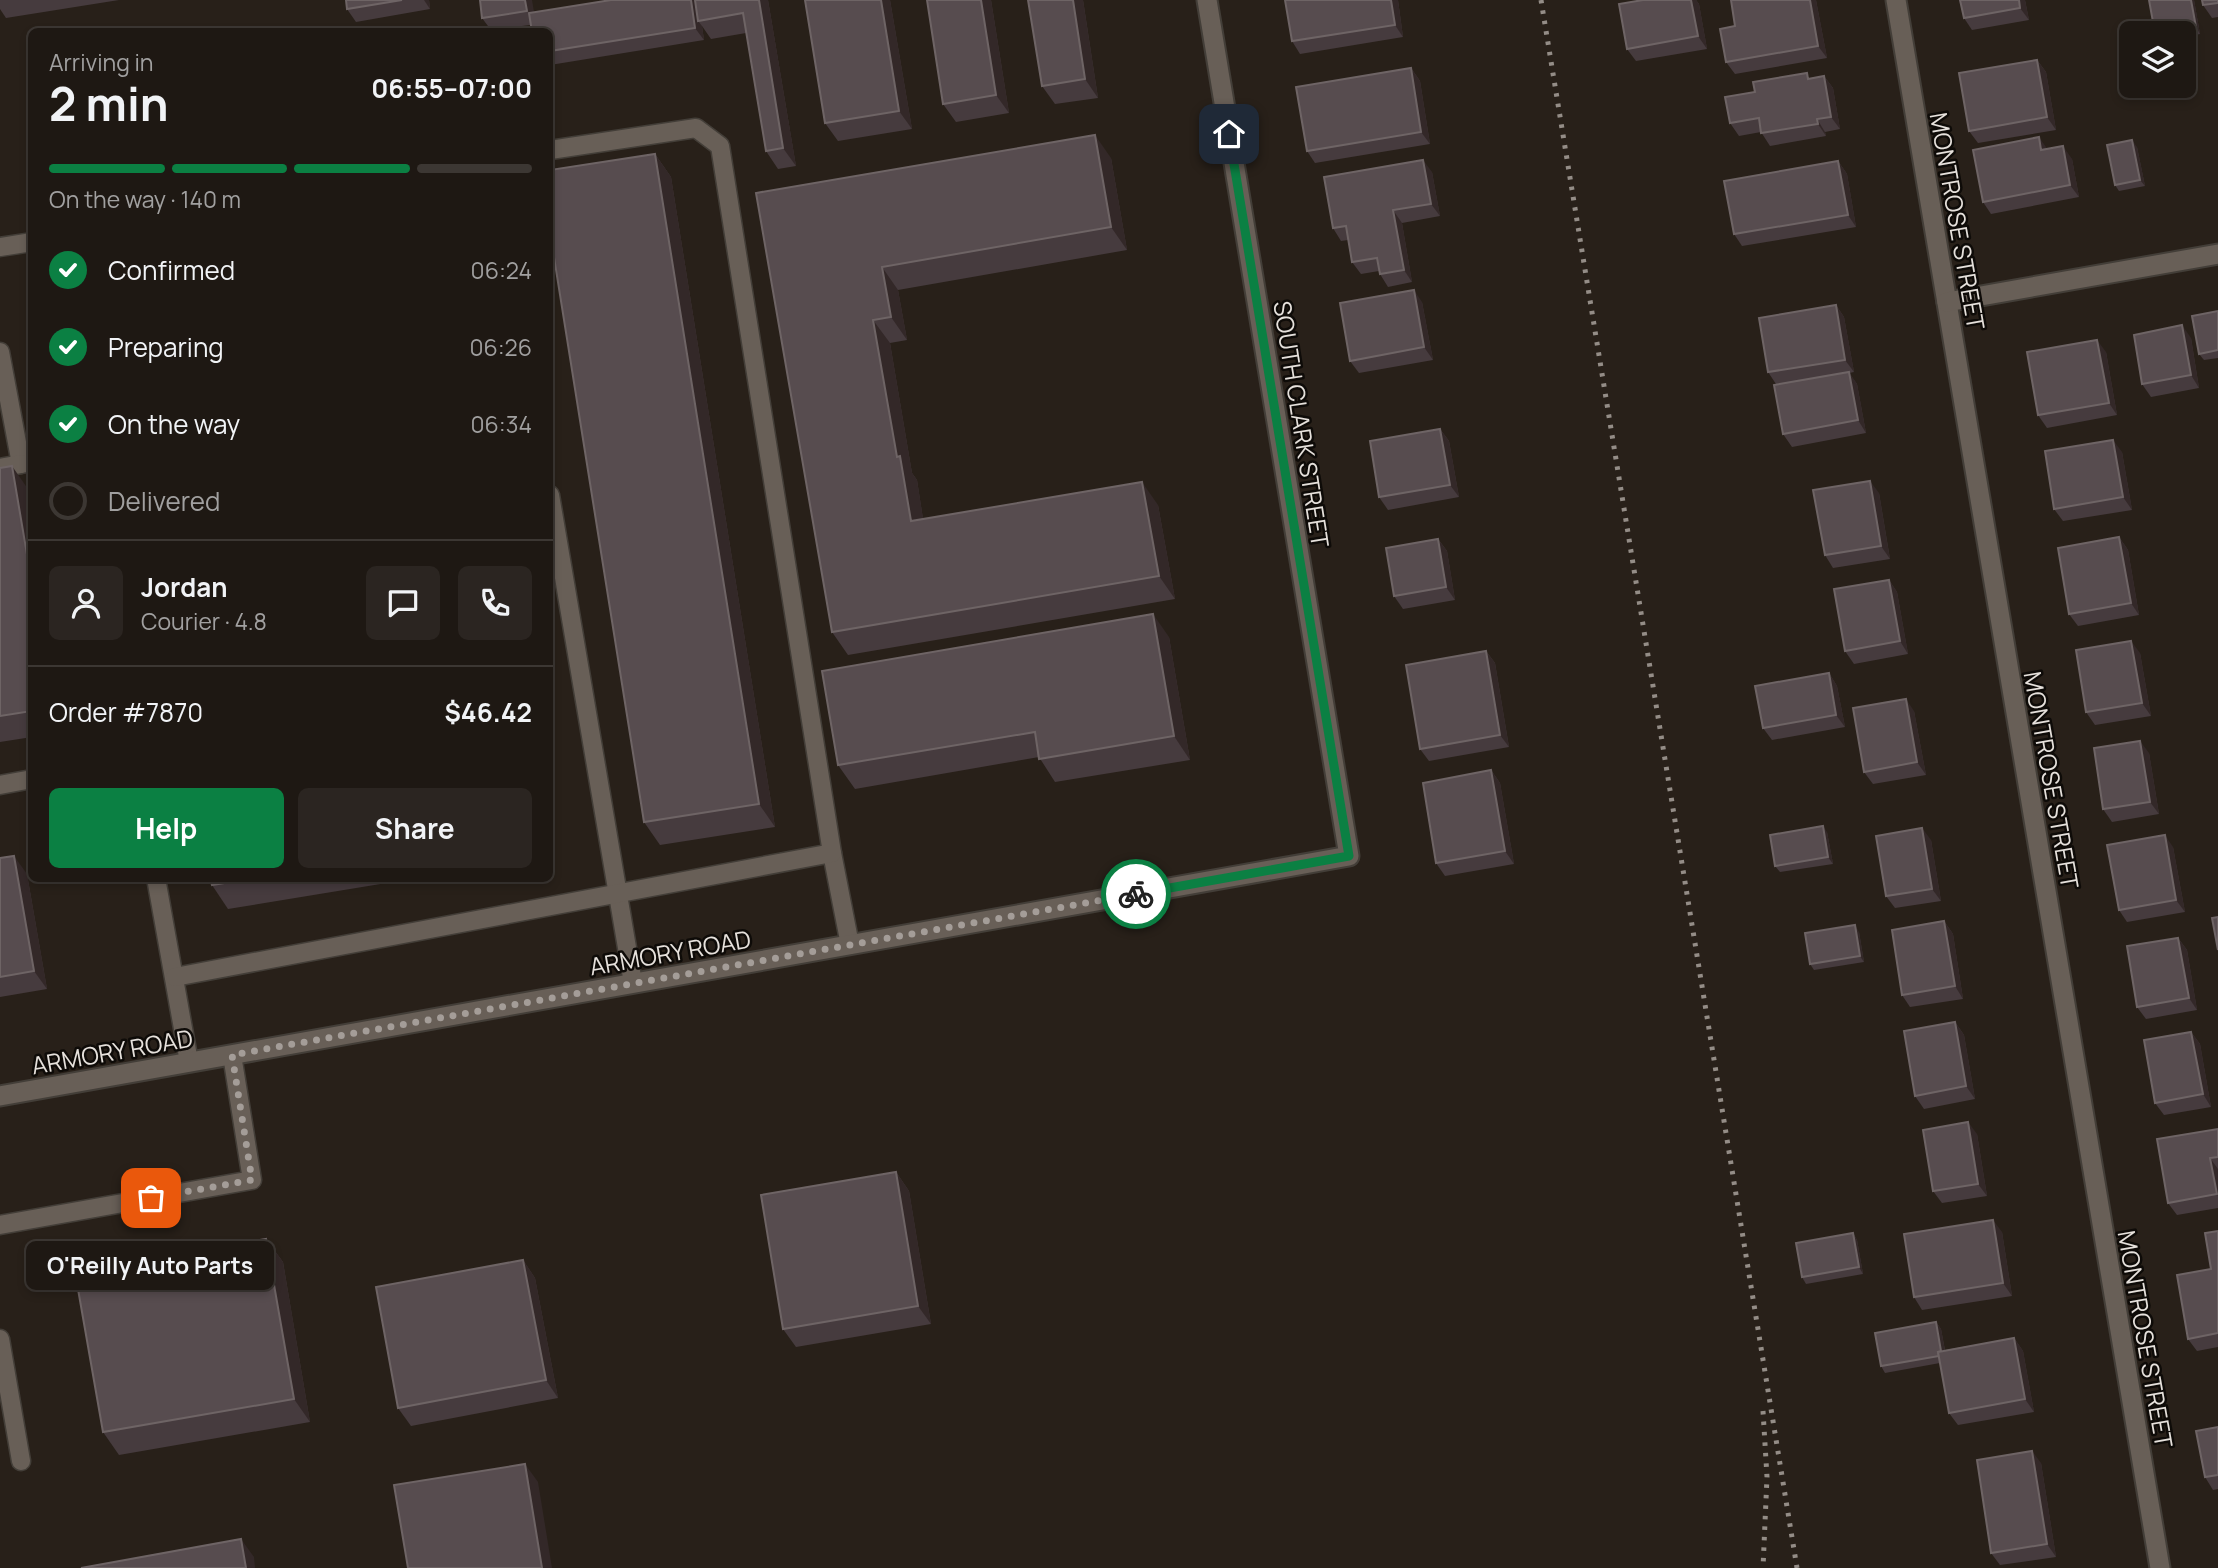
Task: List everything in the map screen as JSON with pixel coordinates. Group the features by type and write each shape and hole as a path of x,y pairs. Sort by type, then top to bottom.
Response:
{"street":[{"name":"SOUTH CLARK STREET","path":"1207,0 1349,856"},
{"name":"MONTROSE STREET","path":"1896,0 2160,1568"},
{"path":"1947,302 2218,254"},
{"name":"ARMORY ROAD","path":"0,1096 1349,856"}],"lane":[{"path":"553,150 696,128 720,146 832,853 850,945"},
{"path":"0,247 28,243"},
{"path":"0,352 7,427 26,463 0,468"},
{"path":"553,513 632,983"},
{"path":"0,785 28,780"},
{"path":"175,977 832,853"},
{"path":"157,882 189,1062"},
{"path":"0,1225 252,1180 232,1055"},
{"path":"0,1342 21,1461"}],"building":[{"path":"346,0 402,0 347,9"},
{"path":"480,0 525,0 527,11 482,18"},
{"path":"611,0 691,0 695,28 553,51 553,28 531,28 529,13"},
{"path":"695,0 759,0 783,148 766,151 743,13 698,21"},
{"path":"805,0 881,0 899,111 825,123"},
{"path":"927,0 981,0 996,95 943,104"},
{"path":"1028,0 1073,0 1085,79 1042,86"},
{"path":"1285,0 1391,0 1395,25 1292,41"},
{"path":"1643,0 1691,0 1698,36 1627,49 1619,4"},
{"path":"1731,0 1810,0 1818,46 1726,62 1720,29 1735,26"},
{"path":"1960,0 2019,0 2020,8 1964,18"},
{"path":"2149,0 2191,0 2195,21 2153,21"},
{"path":"2202,0 2218,0 2218,3 2203,5"},
{"path":"2037,60 2047,117 1969,131 1959,73"},
{"path":"1411,68 1421,132 1307,151 1296,87"},
{"path":"1807,73 1808,79 1824,76 1831,117 1817,119 1818,124 1761,133 1759,118 1730,123 1725,97 1755,92 1753,82"},
{"path":"1095,135 1111,227 882,267 891,317 873,320 911,521 1142,482 1159,576 832,632 756,193"},
{"path":"2039,137 2041,150 2063,146 2070,185 1983,202 1973,150"},
{"path":"2132,140 2140,180 2115,185 2107,145"},
{"path":"655,154 759,804 644,822 553,251 553,170"},
{"path":"1423,160 1431,204 1393,210 1404,270 1380,274 1377,258 1352,262 1346,226 1333,228 1324,177"},
{"path":"1838,161 1848,215 1734,234 1724,181"},
{"path":"1414,290 1424,347 1350,361 1340,303"},
{"path":"1836,305 1845,360 1768,372 1759,318"},
{"path":"2218,311 2218,350 2199,354 2192,316"},
{"path":"2182,325 2191,375 2142,384 2134,335"},
{"path":"2097,340 2109,403 2038,415 2027,352"},
{"path":"1849,372 1858,420 1783,434 1774,385"},
{"path":"1440,429 1450,485 1379,497 1370,441"},
{"path":"2113,440 2123,497 2054,509 2045,451"},
{"path":"12,466 28,560 28,712 0,716 0,468"},
{"path":"1870,481 1881,546 1825,555 1813,490"},
{"path":"2119,537 2131,603 2069,614 2058,548"},
{"path":"1438,539 1446,587 1394,596 1386,548"},
{"path":"1889,580 1900,641 1845,651 1834,589"},
{"path":"1153,614 1174,736 1039,759 1035,732 838,765 822,671"},
{"path":"2131,641 2142,703 2086,712 2076,650"},
{"path":"1486,651 1500,735 1420,749 1406,665"},
{"path":"1829,673 1836,715 1763,728 1755,686"},
{"path":"1906,699 1917,762 1864,772 1853,708"},
{"path":"2140,741 2150,802 2103,809 2094,748"},
{"path":"1491,770 1505,851 1436,863 1423,783"},
{"path":"1823,826 1828,857 1775,866 1770,835"},
{"path":"1922,828 1932,889 1886,896 1876,836"},
{"path":"2165,835 2176,900 2119,910 2107,845"},
{"path":"14,856 34,971 0,977 0,858"},
{"path":"2218,917 2218,950 2212,918"},
{"path":"1944,921 1955,986 1902,995 1892,930"},
{"path":"1855,925 1860,956 1810,964 1805,933"},
{"path":"2178,938 2189,998 2137,1007 2127,946"},
{"path":"1955,1022 1966,1086 1915,1096 1904,1031"},
{"path":"2191,1032 2203,1094 2155,1103 2144,1040"},
{"path":"1968,1122 1978,1184 1933,1191 1923,1130"},
{"path":"2218,1129 2218,1157 2210,1158 2217,1194 2168,1203 2157,1139"},
{"path":"896,1172 918,1306 783,1329 761,1195"},
{"path":"1993,1220 2003,1283 1914,1297 1904,1234"},
{"path":"2218,1231 2218,1333 2188,1339 2177,1275 2211,1269 2205,1233"},
{"path":"1853,1233 1859,1267 1802,1277 1796,1243"},
{"path":"266,1239 294,1399 103,1432 75,1272"},
{"path":"523,1260 546,1380 398,1408 376,1287"},
{"path":"1936,1322 1941,1351 1938,1352 1939,1356 1881,1366 1875,1333"},
{"path":"2014,1338 2025,1399 1949,1413 1938,1352"},
{"path":"2218,1427 2218,1475 2205,1477 2196,1431"},
{"path":"2032,1451 2047,1544 1991,1553 1977,1460"},
{"path":"525,1464 542,1568 408,1568 394,1485"},
{"path":"241,1539 246,1568 81,1568"}],"railway":[{"path":"1541,0 1797,1568"},
{"path":"1763,1411 1767,1477 1763,1568"}],"way so far":[{"path":"151,1198 252,1180 232,1055 1136,894"}],"place":[{"name":"O'Reilly Auto Parts","path":"151,1198"}],"route":[{"path":"1136,894 1349,856 1229,134"}]}
